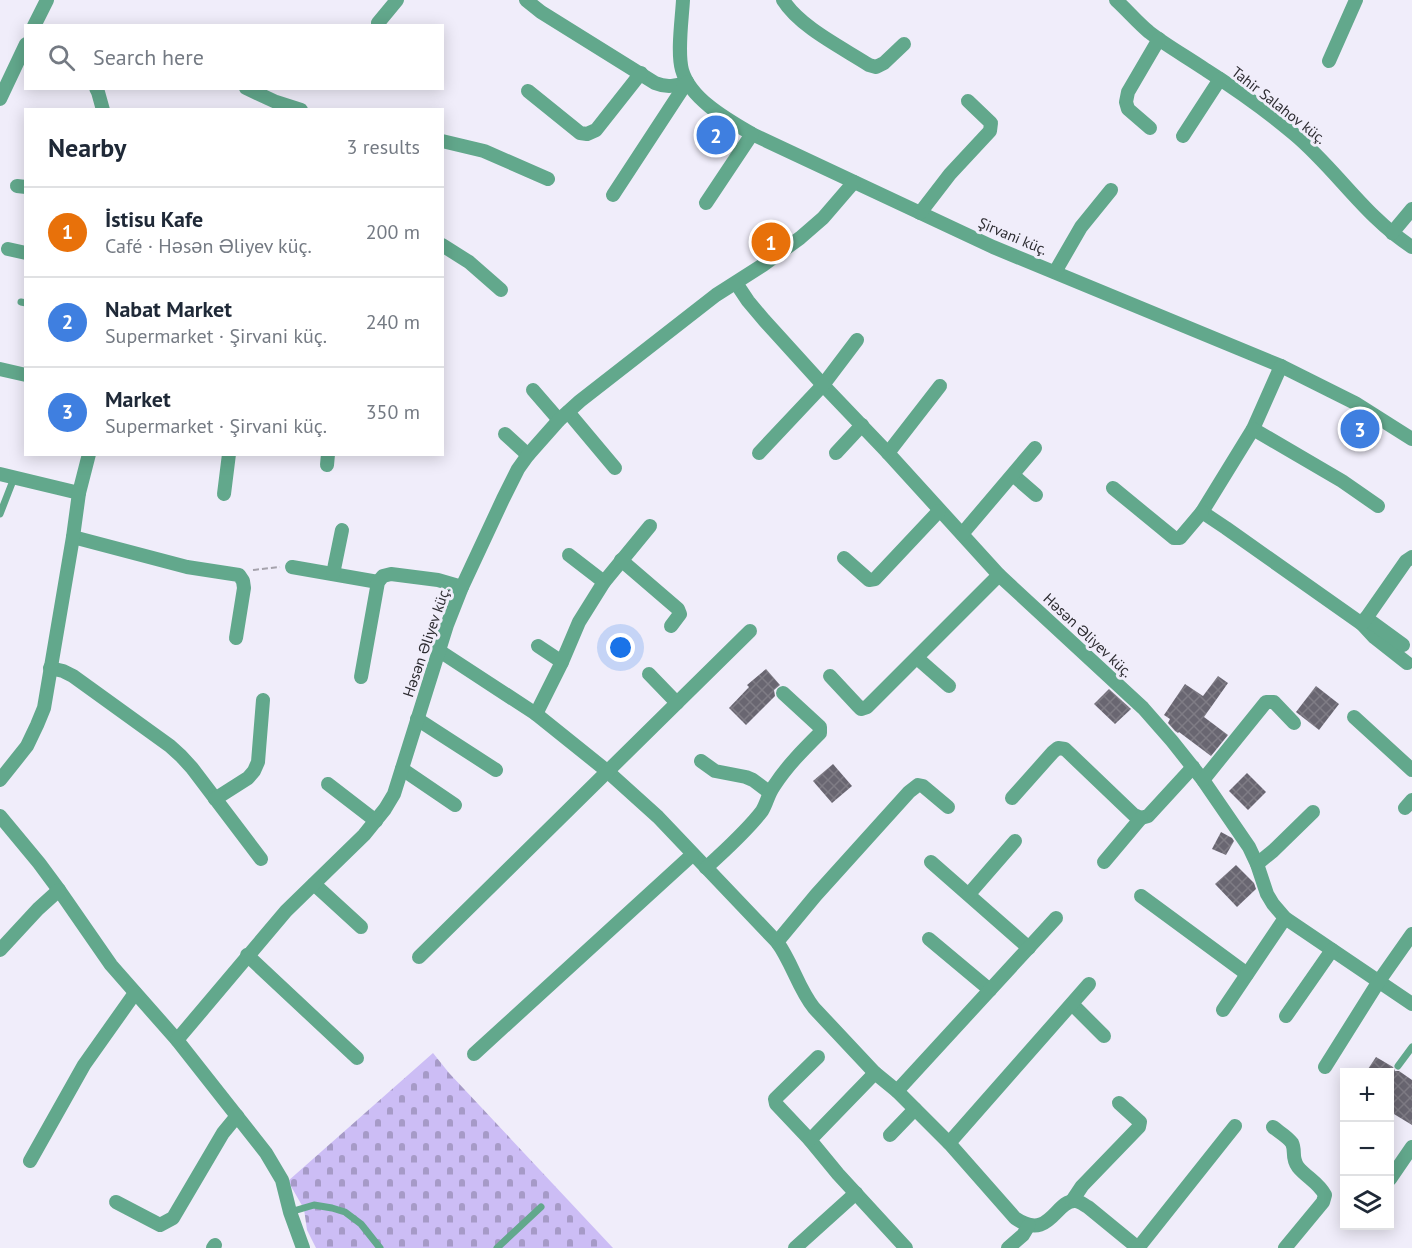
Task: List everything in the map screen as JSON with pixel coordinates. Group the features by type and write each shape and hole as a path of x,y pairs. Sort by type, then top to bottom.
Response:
{"street":[{"path":"35,24 47,0"},
{"path":"378,24 397,0"},
{"path":"526,0 541,12 662,86 687,82"},
{"name":"Şirvani küç.","path":"683,0 680,58 682,70 687,82 701,99 722,116 752,134 993,247 1281,366 1355,403 1412,439"},
{"path":"783,0 793,14 806,24 869,65 876,67 884,63 904,44"},
{"name":"Tahir Salahov küç.","path":"1116,0 1159,39 1220,79 1316,153 1367,211 1412,247"},
{"path":"1329,61 1356,0"},
{"path":"1150,128 1128,109 1126,102 1128,92 1159,39"},
{"path":"0,99 22,60"},
{"path":"528,91 580,133 587,134 596,130 641,73"},
{"path":"1183,136 1220,79"},
{"path":"613,195 687,82"},
{"path":"98,90 103,108"},
{"path":"250,90 295,108"},
{"path":"920,213 950,174 990,131 992,123 968,101"},
{"path":"706,203 752,134"},
{"path":"444,141 484,151 548,178"},
{"name":"Həsən Əliyev küç.","path":"177,1040 286,911 376,821 394,794 438,650 462,587 503,499 528,454 563,416 716,296 800,238 823,218 854,182"},
{"path":"1055,272 1081,227 1111,190"},
{"path":"1392,233 1412,209"},
{"path":"444,245 469,262 501,290"},
{"path":"8,249 24,253"},
{"name":"Həsən Əliyev küç.","path":"736,283 748,301 823,385 999,575 1143,708 1172,741 1203,780 1249,847 1267,894 1285,918 1412,1004"},
{"path":"759,453 823,385 857,340"},
{"path":"1113,488 1174,538 1180,538 1202,512 1253,429 1281,366"},
{"path":"0,369 24,375"},
{"path":"888,453 940,386"},
{"path":"532,390 563,416 615,468"},
{"path":"836,453 862,425"},
{"path":"1253,429 1342,481 1378,506"},
{"path":"505,434 528,454"},
{"path":"962,534 1035,448"},
{"path":"0,780 27,746 44,708 79,493 88,456"},
{"path":"224,494 229,456"},
{"path":"1013,475 1036,495"},
{"path":"7,476 79,493"},
{"path":"844,558 869,580 875,579 939,511"},
{"path":"1202,512 1403,645"},
{"path":"536,714 562,663 579,622 604,582 650,526"},
{"path":"333,574 342,530"},
{"path":"73,537 187,567 239,575 244,588 236,638"},
{"path":"569,555 604,582"},
{"path":"1364,621 1406,561 1412,557"},
{"path":"621,560 678,609 680,614 671,626"},
{"path":"292,567 378,582"},
{"path":"361,676 378,582 383,576 391,574 438,580 462,587"},
{"path":"830,676 861,708 867,707 999,575"},
{"path":"1364,621 1374,637 1407,663"},
{"path":"419,957 750,631"},
{"path":"538,646 562,663"},
{"path":"438,650 536,714 607,771 652,811 777,942 785,953 806,999 875,1073 897,1091 949,1143 1015,1218 1023,1224 1039,1224 1048,1221 1072,1201 1082,1186 1139,1127 1140,1122 1119,1103"},
{"path":"917,658 949,686"},
{"path":"50,668 74,676 170,746 192,768 261,859"},
{"path":"649,674 677,703"},
{"path":"706,868 762,810 769,792 789,765 820,733 820,727 783,693"},
{"path":"215,799 248,778 254,771 258,762 263,700"},
{"path":"1203,780 1266,702 1274,702 1294,723"},
{"path":"1354,717 1412,770"},
{"path":"417,719 496,770"},
{"path":"1012,798 1053,752 1058,748 1065,749 1134,815 1141,818"},
{"path":"701,761 715,771 753,780 769,792"},
{"path":"1104,862 1141,818 1148,816 1192,767"},
{"path":"402,769 455,805"},
{"path":"328,783 376,821"},
{"path":"777,942 909,792 918,785 923,786 948,807"},
{"path":"1257,864 1274,851 1313,812"},
{"path":"0,816 39,863 111,965 177,1040 274,1167 282,1180 303,1248"},
{"path":"969,894 1015,842"},
{"path":"474,1054 693,855"},
{"path":"931,862 1029,948"},
{"path":"314,884 361,927"},
{"path":"0,950 59,890"},
{"path":"1141,896 1247,974"},
{"path":"897,1091 1056,918"},
{"path":"1223,1010 1285,918"},
{"path":"1326,1067 1379,981 1412,934"},
{"path":"929,939 990,990"},
{"path":"1286,1016 1332,950"},
{"path":"248,955 357,1058"},
{"path":"949,1143 1089,984"},
{"path":"30,1161 84,1065 135,993"},
{"path":"1072,1004 1104,1036"},
{"path":"818,1057 775,1099 776,1104 856,1193 897,1245"},
{"path":"810,1140 875,1073"},
{"path":"890,1135 915,1109"},
{"path":"116,1202 160,1225 173,1218 223,1133 237,1116"},
{"path":"1072,1201 1088,1207 1138,1248 1235,1126"},
{"path":"1273,1127 1292,1143 1296,1165 1322,1189 1325,1195 1323,1202 1285,1248"},
{"path":"1391,1176 1412,1147"},
{"path":"795,1248 856,1193"},
{"path":"1008,1248 1023,1235 1029,1225"}],"lane":[{"path":"0,514 7,476"},
{"path":"1398,1066 1412,1047"},
{"path":"290,1212 314,1205 345,1212 361,1224 380,1248"},
{"path":"497,1248 541,1207"}],"path":[{"path":"239,575 258,568 292,567"}],"green space":[{"path":"433,1053 449,1073 613,1248 316,1248 307,1230 304,1209 288,1181"}],"building":[{"path":"766,669 780,685 774,690 775,696 746,725 729,708 749,687 747,685"},
{"path":"1218,676 1228,683 1204,717 1228,735 1211,756 1175,731 1168,723 1170,719 1164,715 1185,684 1203,696"},
{"path":"1316,686 1339,704 1319,730 1296,712"},
{"path":"1109,689 1131,709 1115,724 1094,704"},
{"path":"833,764 852,786 832,803 813,781"},
{"path":"1247,773 1266,792 1248,810 1229,791"},
{"path":"1221,832 1234,841 1226,855 1212,849"},
{"path":"1236,865 1254,883 1256,889 1237,907 1215,884"},
{"path":"1376,1057 1394,1068 1369,1068"},
{"path":"1394,1069 1412,1080 1412,1125 1394,1114"}],"place":[{"name":"Nabat Market","path":"716,135"},
{"name":"İstisu Kafe","path":"771,242"},
{"name":"Market","path":"1360,429"}]}
